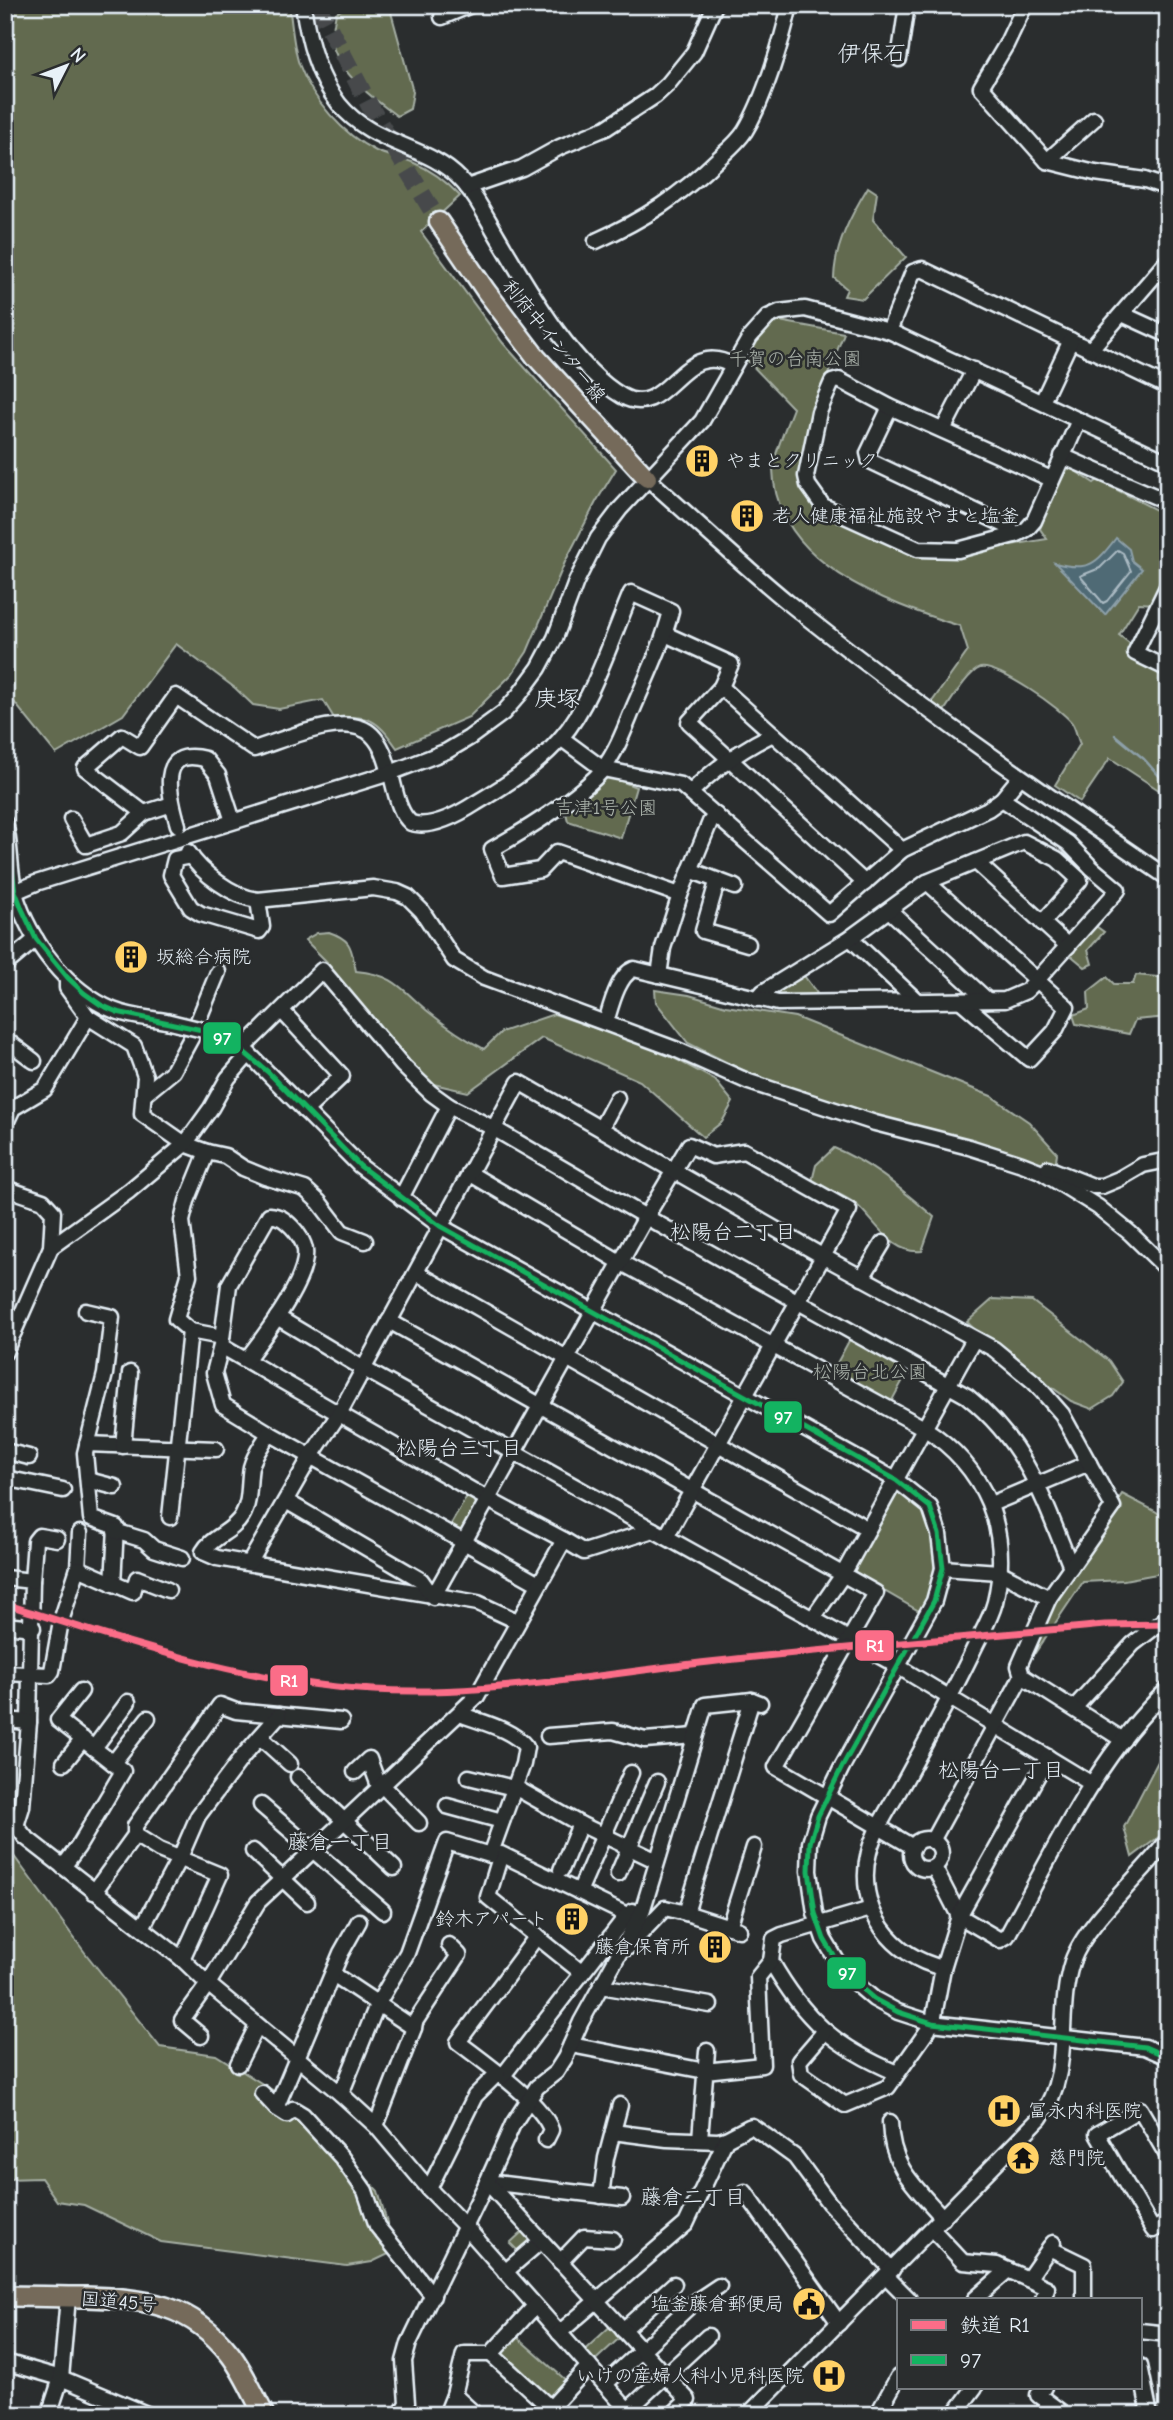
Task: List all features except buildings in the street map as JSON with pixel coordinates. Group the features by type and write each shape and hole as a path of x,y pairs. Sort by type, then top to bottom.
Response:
{"highway":[{"name":"国道45号","path":"5,2296 147,2301 186,2315 208,2330 231,2355 264,2415"}],"main road":[{"name":"利府中インター線","path":"439,222 536,357 647,478"}],"street":[{"path":"303,5 315,59 322,77 341,106 363,127 380,137 450,169 467,187 560,334 589,368 621,396 634,400 652,397 669,386 687,368 703,360 714,359 733,366"},
{"path":"442,17 471,5"},
{"path":"467,187 522,168 560,147 606,128 655,96 694,52 715,5"},
{"path":"596,242 636,223 667,202 703,174 738,140 752,117 777,54 790,5"},
{"path":"899,59 906,5"},
{"path":"1025,5 1006,45 981,87 1047,161 1095,173 1145,180 1168,188"},
{"path":"1047,161 1094,119"},
{"path":"1090,350 1166,267"},
{"path":"890,331 914,272 922,269 1168,387"},
{"path":"10,894 390,773 447,751 469,738 503,712 539,668 555,638 576,583 598,538 647,478 702,421 758,326 768,317 789,309 805,309 890,331 1168,462"},
{"path":"1122,314 1168,335"},
{"path":"1042,402 1070,340"},
{"path":"943,430 974,370"},
{"path":"1051,479 890,407 839,380 832,382 819,412 806,476 808,485 823,506 918,549 958,551 1027,529 1034,521 1079,420"},
{"path":"890,407 868,453 870,461 1009,527 1015,535"},
{"path":"1062,456 1168,502"},
{"path":"647,478 732,556 898,688 1020,777 1168,878"},
{"path":"144,813 85,768 122,736 140,747 176,696 254,749 335,724 355,725 373,736 383,751 406,819 411,823 423,825 468,808 531,766 561,738 584,703 631,593 671,611 665,634 622,733 603,769 556,808 492,849 503,876 540,870 557,852 680,895"},
{"path":"1166,595 1135,653 1168,669"},
{"path":"665,634 732,664 721,687 689,722 865,883"},
{"path":"721,687 902,850"},
{"path":"691,792 711,772 752,744 773,734"},
{"path":"561,738 603,769 681,785 829,914 902,850 988,809 1002,799 1020,777"},
{"path":"178,825 169,779 172,769 179,761 196,757 205,759 218,775 233,821"},
{"path":"606,1022 622,981 630,970 778,1003 1005,1000 1016,997 1037,980 1118,890 1068,843 1002,799"},
{"path":"71,819 86,845 122,834 144,813 172,804"},
{"path":"659,975 663,948 680,895 710,822 716,815"},
{"path":"6,830 10,894 36,939 83,993 109,1008 221,1036 268,1072 360,1166 440,1226 896,1480 930,1507 939,1534 943,1568 934,1601 827,1797 810,1843 811,1891 824,1939 836,1961 854,1982 874,1999 898,2012 932,2024 1145,2047 1168,2057"},
{"path":"757,999 763,992 850,938 927,882 1024,842 1057,859 1080,880 1042,923"},
{"path":"258,900 262,927 259,931 201,914 191,908 171,875 175,859 189,854 201,868 229,889 249,899 373,888 397,892 408,897 422,911 449,955 460,965 484,978 606,1022 750,1082 875,1124 969,1146 1040,1171 1098,1207 1168,1270"},
{"path":"976,862 1068,946"},
{"path":"690,870 735,887"},
{"path":"717,882 703,931 748,944"},
{"path":"927,882 1067,1007 1055,1031 1029,1059 961,1001"},
{"path":"889,910 987,1000"},
{"path":"850,938 917,1000"},
{"path":"5,965 36,939"},
{"path":"51,1247 129,1191 185,1144 211,1108 245,1052 321,970 403,1066 449,1106 494,1128 646,1217 967,1396 998,1424 1014,1443 1037,1485 1071,1567"},
{"path":"145,1094 173,1071 191,1038 218,972"},
{"path":"68,978 67,988 88,1017 134,1046 145,1076 142,1114 185,1144 225,1156 265,1177 305,1189 319,1202 342,1232 365,1241"},
{"path":"282,1011 342,1076 305,1111"},
{"path":"5,1125 13,1108 45,1089 88,1017"},
{"path":"5,1040 34,1060"},
{"path":"250,1562 311,1456 340,1415 519,1082 824,1257 994,1349 1050,1398 1062,1414 1113,1507 1049,1598 1019,1666 1022,1676 1123,1740"},
{"path":"601,1128 617,1098"},
{"path":"401,1198 449,1106"},
{"path":"207,1152 187,1201 182,1221 189,1276 176,1319 190,1331 222,1341 340,1415 489,1500 584,1552 659,1533 692,1491 849,1210 744,1151 713,1156 689,1146 620,1262 489,1500 433,1597"},
{"path":"1022,1164 1045,1167 1093,1186 1111,1182 1143,1165 1168,1160"},
{"path":"468,1173 620,1262 924,1427 955,1451 975,1476 991,1504 998,1530 1000,1557 994,1604 986,1627 950,1699 879,1828 866,1868 871,1909 881,1927 897,1944 919,1960 943,1968"},
{"path":"5,1188 43,1201 53,1212 51,1247 5,1352"},
{"path":"247,1359 299,1280 305,1249 296,1231 281,1216 269,1214 229,1284 222,1341 214,1373 220,1401 228,1409 269,1433 539,1584"},
{"path":"862,1278 883,1243"},
{"path":"417,1273 868,1529"},
{"path":"86,1311 112,1317 104,1374 85,1463 91,1518 116,1528 113,1584"},
{"path":"5,1312 14,1332"},
{"path":"277,1317 364,1369 897,1666 1092,1784"},
{"path":"389,1321 876,1593 776,1767 913,1847"},
{"path":"170,1517 190,1331"},
{"path":"813,1618 842,1576 974,1339"},
{"path":"123,1446 130,1373"},
{"path":"269,1433 251,1465 246,1507 241,1517 223,1535 208,1543 202,1552 216,1558 478,1603 517,1621"},
{"path":"87,1444 216,1449"},
{"path":"5,1451 29,1457"},
{"path":"991,1504 1089,1463"},
{"path":"5,1478 63,1490"},
{"path":"88,1480 115,1487"},
{"path":"285,1501 421,1580 433,1597"},
{"path":"115,1531 144,1540 154,1549 182,1558"},
{"path":"5,1673 49,1675 52,1671 61,1621 78,1568 80,1533"},
{"path":"16,1825 23,1807 29,1723 35,1541 39,1536 57,1539"},
{"path":"201,2036 182,2020 208,1984 258,1902 477,1696 564,1540"},
{"path":"78,1568 132,1592 137,1578 169,1590"},
{"path":"943,1568 999,1572 1049,1598"},
{"path":"5,1578 32,1581"},
{"path":"1074,1708 1133,1644 1168,1617"},
{"path":"5,1625 33,1628"},
{"path":"932,1841 1022,1676"},
{"path":"934,1867 959,1916 1000,1940 1007,1936 1092,1784 1123,1740 1168,1689"},
{"path":"63,1867 78,1847 123,1771 58,1720 81,1691"},
{"path":"64,1763 89,1743 128,1702"},
{"path":"400,2415 407,2403 404,2361 409,2343 433,2297 505,2139 537,2087 556,2072 645,1903 705,1705 756,1702 686,1913"},
{"path":"94,1892 135,1835 135,1826 220,1705 236,1711 341,1721"},
{"path":"341,2094 377,2005 407,1953 447,1842 490,1855 523,1763 526,1747 522,1741 460,1714"},
{"path":"142,1926 179,1858 198,1816 279,1715"},
{"path":"113,1763 148,1718"},
{"path":"5,1720 29,1723"},
{"path":"548,1736 612,1731 645,1740 695,1736"},
{"path":"260,1737 394,1868"},
{"path":"824,2032 799,2061 801,2074 845,2105 888,2087 932,2024 943,1968 959,1916 1048,1757"},
{"path":"355,1772 369,1759 380,1785 419,1823"},
{"path":"579,1892 631,1773"},
{"path":"469,1777 518,1789 580,1824 657,1861"},
{"path":"618,1874 657,1782"},
{"path":"261,1805 383,1911"},
{"path":"447,1806 502,1821"},
{"path":"5,1811 25,1837 142,1926 376,2126 429,2189 630,2412 708,2336"},
{"path":"561,1870 580,1824"},
{"path":"135,1835 159,1850 220,1875 182,1959"},
{"path":"748,2415 1029,2131 1048,2107 1056,2086 1064,2038 1069,1975 1076,1952 1091,1928 1168,1840"},
{"path":"919,1841 932,1841 939,1847 941,1856 934,1867 925,1869 916,1865 912,1857 913,1847 919,1841"},
{"path":"622,1948 629,1948 665,1908 734,1929 754,1847"},
{"path":"253,1851 307,1902"},
{"path":"581,1972 488,1898 501,1854 626,1915"},
{"path":"429,2189 475,2096 500,2075 626,1915 645,1903"},
{"path":"571,2045 705,2071 762,2065 758,1977 771,1961 774,1939 871,1909"},
{"path":"276,2108 333,1974 359,1921"},
{"path":"537,1936 458,2042 529,2100 549,2123 551,2130 546,2140"},
{"path":"376,2126 415,2028 415,2022 459,1955 449,1945"},
{"path":"771,1961 794,1997 824,2032 870,2062 897,2073"},
{"path":"333,1974 415,2028"},
{"path":"601,1986 710,2005"},
{"path":"238,2064 257,2026"},
{"path":"700,2139 707,2051"},
{"path":"262,2093 276,2108 288,2115 293,2109 303,2115 342,2158 365,2191 377,2226 433,2297"},
{"path":"601,2196 620,2105"},
{"path":"1168,2157 1140,2109 1097,2134 1153,2230 1168,2222"},
{"path":"890,2122 890,2138 903,2174 943,2218"},
{"path":"613,2132 667,2139 718,2141 752,2126 794,2157 828,2203 908,2298"},
{"path":"559,2333 686,2224 726,2139"},
{"path":"487,2182 622,2198"},
{"path":"487,2182 688,2400 672,2415"},
{"path":"745,2192 839,2323"},
{"path":"932,2229 963,2262 997,2265 1047,2288 1043,2298"},
{"path":"560,2262 584,2238 613,2239"},
{"path":"505,2272 541,2241"},
{"path":"1028,2279 1052,2245 1084,2265 1084,2298"},
{"path":"976,2298 1008,2270"},
{"path":"623,2330 674,2284"},
{"path":"605,2384 692,2304 719,2286"},
{"path":"49,2415 61,2378 68,2297"},
{"path":"491,2354 535,2306"},
{"path":"1142,2331 1168,2334"},
{"path":"446,2415 464,2354 491,2354 551,2413 589,2366"},
{"path":"5,2362 61,2378 149,2415"},
{"path":"1142,2376 1150,2415"},
{"path":"877,2415 897,2379"},
{"path":"954,2415 974,2388"},
{"path":"1043,2388 1038,2395 1061,2412 1059,2415"},
{"path":"454,2395 476,2415"}],"green space":[{"path":"17,5 289,5 299,64 312,90 330,115 364,144 380,153 426,169 460,196 421,232 503,343 616,469 565,562 527,652 512,674 469,717 397,748 383,730 371,721 356,717 334,718 323,700 279,709 253,705 235,688 176,644 123,715 56,754 5,691 5,18"},
{"path":"350,5 389,5 413,92 410,109 397,116 359,86 337,56 332,38 336,13"},
{"path":"868,187 877,193 873,220 906,257 863,299 844,296 847,289 834,278 841,242"},
{"name":"千賀の台南公園","path":"774,320 844,333 813,413 800,483 818,509 923,555 980,550 1047,539 1040,529 1054,491 1069,467 1094,483 1098,480 1168,516 1168,572 1156,604 1139,603 1119,635 1168,673 1168,796 1110,758 1080,802 1055,785 1080,744 1073,725 1043,698 1000,673 980,668 965,681 942,714 929,706 968,651 960,626 900,605 840,574 814,554 793,530 779,502 773,469 793,408 744,357 762,327"},
{"name":"吉津1号公園","path":"606,775 636,787 621,838 568,821 566,813"},
{"path":"1093,924 1104,932 1088,950 1092,964 1085,967 1068,953"},
{"path":"329,932 343,938 350,946 356,971 380,976 398,985 443,1023 484,1049 501,1032 554,1014 661,1051 715,1080 733,1102 722,1122 703,1137 640,1081 542,1038 468,1092 429,1083 403,1057 366,1011 322,970 327,962 305,940 317,933"},
{"path":"802,973 822,1000 766,996"},
{"path":"1136,975 1168,978 1168,1017 1135,1020 1129,1034 1076,1024 1073,1015 1089,1009 1088,992 1107,977 1114,984 1133,984"},
{"path":"655,990 689,995 726,1006 795,1017 991,1096 1029,1122 1057,1153 1054,1175 957,1141 810,1096 738,1068 688,1043 656,1002"},
{"path":"834,1148 874,1170 934,1217 922,1251 911,1251 894,1243 857,1205 812,1181 816,1165"},
{"path":"993,1299 1032,1301 1109,1361 1123,1382 1113,1396 1092,1409 1071,1401 986,1340 967,1322"},
{"name":"松陽台北公園","path":"851,1337 909,1369 889,1406 831,1374"},
{"path":"896,1480 930,1507 943,1568 926,1615 884,1591 842,1576"},
{"path":"471,1489 489,1500 464,1543 446,1533"},
{"path":"1122,1494 1168,1520 1168,1572 1124,1580 1083,1582 1035,1653 1029,1651 1052,1602"},
{"path":"1168,1742 1168,1830 1132,1857 1124,1827"},
{"path":"5,1844 86,1954 160,2047 216,2055 303,2109 378,2191 395,2251 372,2262 347,2266 161,2242 84,2205 57,2201 41,2178 5,2179"},
{"path":"523,2231 532,2241 521,2254 510,2243"},
{"path":"615,2322 625,2333 589,2366 579,2355"},
{"path":"517,2337 568,2382 547,2405 496,2359"}],"water":[{"path":"1116,538 1129,549 1132,561 1142,569 1105,615 1055,563 1076,567 1091,564"}],"waterway":[{"path":"1115,735 1144,759 1168,786"}],"tunnel":[{"path":"317,5 374,114 439,222"}],"rail line":[{"name":"R1","path":"5,1604 169,1654 251,1674 383,1691 523,1685 858,1647 1105,1625 1168,1624"}],"transit line":[{"name":"97","path":"5,823 15,891 22,909 36,939 84,993 117,1012 207,1031 233,1043 268,1072 360,1166 440,1226 896,1480 930,1507 939,1534 943,1568 934,1601 842,1767 818,1816 810,1843 809,1871 815,1913 824,1939 854,1982 874,1999 898,2012 932,2023 1145,2047 1168,2057"}],"place":[{"name":"やまとクリニック","path":"702,461"},
{"name":"老人健康福祉施設やまと塩釜","path":"747,516"},
{"name":"坂総合病院","path":"131,957"},
{"name":"鈴木アパート","path":"572,1919"},
{"name":"藤倉保育所","path":"715,1947"},
{"name":"冨永内科医院","path":"1004,2111"},
{"name":"慈門院","path":"1023,2158"},
{"name":"塩釜藤倉郵便局","path":"809,2304"},
{"name":"いけの産婦人科小児科医院","path":"829,2376"}],"district":[{"name":"伊保石","path":"872,53"},
{"name":"庚塚","path":"557,698"},
{"name":"松陽台二丁目","path":"733,1232"},
{"name":"松陽台三丁目","path":"459,1448"},
{"name":"松陽台一丁目","path":"1001,1770"},
{"name":"藤倉一丁目","path":"340,1842"},
{"name":"藤倉二丁目","path":"693,2197"}]}
